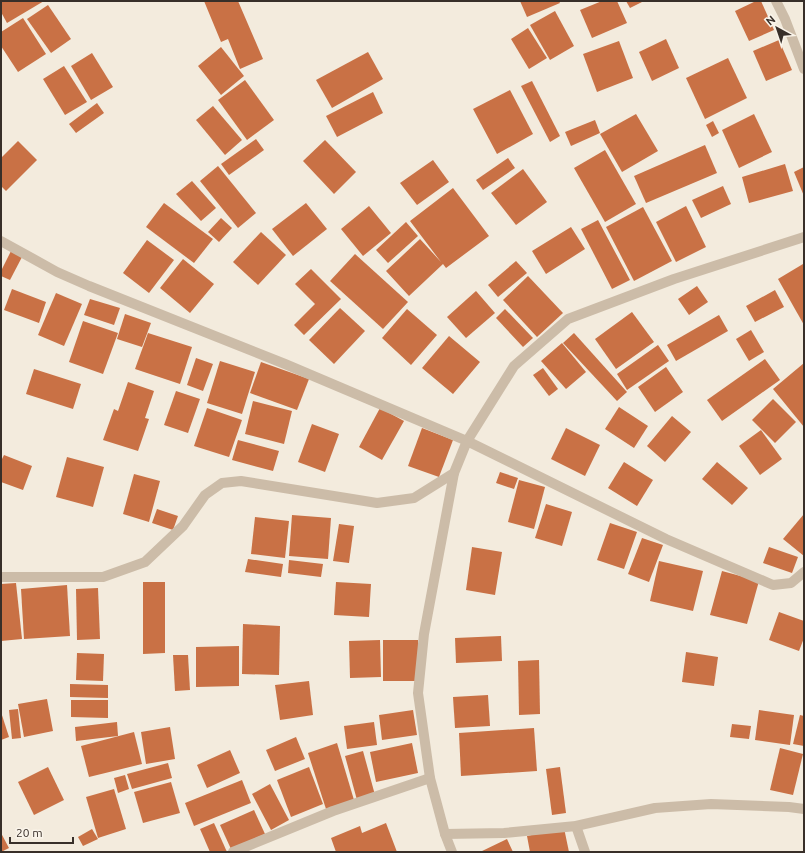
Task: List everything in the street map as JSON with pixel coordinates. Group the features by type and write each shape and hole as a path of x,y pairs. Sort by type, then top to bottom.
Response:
{"street":[{"path":"776,1 785,19 804,69"},
{"path":"452,852 445,834 430,778 418,693 424,634 454,473 466,441 514,366 568,319 674,279 804,237"},
{"path":"1,241 58,272 89,286 285,364 466,441 666,539 773,585 791,583 804,572"},
{"path":"1,577 103,577 145,562 183,526 205,496 222,483 242,480 377,503 414,498 454,473"},
{"path":"233,852 333,811 430,778"},
{"path":"445,834 504,833 576,826 655,808 711,804 804,809"},
{"path":"576,826 585,852"}],"building":[{"path":"1,1 44,1 7,23 1,12"},
{"path":"204,1 238,1 263,59 240,69 228,39 221,42"},
{"path":"520,1 559,1 560,3 527,17"},
{"path":"602,1 617,1 627,23 592,38 580,10"},
{"path":"626,1 644,1 630,8"},
{"path":"756,1 761,1 774,30 749,41 735,11"},
{"path":"48,5 71,39 51,53 27,19"},
{"path":"555,11 574,46 550,60 530,25"},
{"path":"23,18 46,54 18,72 1,46 1,32"},
{"path":"528,28 547,58 529,69 511,39"},
{"path":"666,39 679,68 652,81 639,52"},
{"path":"779,40 792,70 766,81 753,51"},
{"path":"619,41 633,78 597,92 583,54"},
{"path":"221,47 244,76 221,95 198,66"},
{"path":"368,52 383,79 332,108 316,80"},
{"path":"92,53 113,87 91,100 71,66"},
{"path":"728,58 747,98 705,119 686,78"},
{"path":"64,66 87,102 65,115 43,79"},
{"path":"245,80 274,120 247,140 218,100"},
{"path":"532,81 560,136 550,142 521,86"},
{"path":"510,90 533,134 497,154 473,109"},
{"path":"373,92 383,113 337,137 326,116"},
{"path":"97,103 104,113 76,133 69,124"},
{"path":"213,106 242,140 225,155 196,120"},
{"path":"636,114 658,151 622,172 600,134"},
{"path":"754,114 772,152 739,168 722,130"},
{"path":"595,120 600,133 571,146 565,132"},
{"path":"713,121 719,133 712,137 706,125"},
{"path":"256,139 264,150 229,175 221,164"},
{"path":"325,140 356,172 334,194 303,161"},
{"path":"18,141 37,160 6,191 1,186 1,158"},
{"path":"705,145 717,173 646,203 634,176"},
{"path":"605,150 636,204 605,222 574,168"},
{"path":"508,158 515,168 483,190 476,180"},
{"path":"433,160 449,182 417,205 400,183"},
{"path":"785,164 793,191 749,203 742,177"},
{"path":"218,166 256,213 238,228 200,181"},
{"path":"804,167 804,196 794,172"},
{"path":"523,169 547,202 516,225 491,193"},
{"path":"192,181 216,208 201,221 176,194"},
{"path":"723,186 731,204 701,218 692,200"},
{"path":"453,188 489,236 446,268 443,264 409,296 386,271 420,239 441,262 410,221"},
{"path":"164,203 213,239 194,263 146,227"},
{"path":"306,203 327,229 293,256 272,229"},
{"path":"369,206 391,233 363,256 341,229"},
{"path":"686,206 706,247 676,262 656,222"},
{"path":"643,207 672,261 634,281 606,227"},
{"path":"221,218 232,228 219,242 208,232"},
{"path":"598,220 630,280 612,289 581,229"},
{"path":"406,222 418,236 388,263 376,250"},
{"path":"571,227 585,249 546,274 532,251"},
{"path":"261,232 286,255 258,285 233,262"},
{"path":"147,240 174,260 149,293 123,273"},
{"path":"11,251 22,257 10,280 1,276 1,271"},
{"path":"355,254 408,302 383,329 330,281"},
{"path":"183,259 214,284 190,313 160,288"},
{"path":"516,261 527,273 498,297 488,285"},
{"path":"803,264 804,266 804,325 778,279"},
{"path":"311,269 341,299 304,335 294,325 315,304 295,284"},
{"path":"528,276 563,313 537,337 503,300"},
{"path":"697,286 708,302 689,315 678,299"},
{"path":"12,289 46,302 39,323 4,310"},
{"path":"775,290 784,307 755,322 746,306"},
{"path":"476,291 495,313 466,338 447,317"},
{"path":"56,293 82,304 64,346 38,335"},
{"path":"90,299 120,308 114,325 84,315"},
{"path":"340,308 365,331 334,364 309,340"},
{"path":"407,309 437,335 411,365 382,338"},
{"path":"505,309 533,338 523,347 496,318"},
{"path":"632,312 654,342 616,369 595,339"},
{"path":"125,314 151,323 142,347 117,339"},
{"path":"719,315 728,331 676,361 667,345"},
{"path":"83,321 118,333 103,374 69,362"},
{"path":"751,330 764,352 749,361 736,339"},
{"path":"148,333 192,347 180,384 135,369"},
{"path":"574,333 627,392 617,401 563,343"},
{"path":"449,336 480,362 453,394 422,368"},
{"path":"562,343 586,372 566,389 541,361"},
{"path":"658,345 669,361 627,390 617,374"},
{"path":"196,358 213,364 203,391 187,385"},
{"path":"765,359 780,380 722,421 707,400"},
{"path":"220,361 255,372 242,414 207,403"},
{"path":"261,362 309,379 297,410 250,393"},
{"path":"804,363 804,427 773,389"},
{"path":"666,367 683,392 655,412 638,387"},
{"path":"543,368 558,389 549,396 533,375"},
{"path":"34,369 81,384 73,409 26,394"},
{"path":"128,382 154,391 145,418 149,419 138,451 103,440 114,409 118,411"},
{"path":"176,391 200,399 188,433 164,425"},
{"path":"773,399 796,422 775,443 752,420"},
{"path":"253,401 292,411 284,444 245,434"},
{"path":"619,407 648,426 634,448 605,429"},
{"path":"207,408 242,420 229,457 194,446"},
{"path":"380,408 404,421 382,460 359,447"},
{"path":"672,416 691,432 665,462 647,446"},
{"path":"312,424 339,434 325,472 298,462"},
{"path":"422,428 453,440 439,477 408,466"},
{"path":"566,428 600,445 585,476 551,459"},
{"path":"761,430 782,459 760,475 739,446"},
{"path":"238,440 279,451 273,471 232,460"},
{"path":"4,455 32,466 23,490 1,482 1,461"},
{"path":"67,457 104,467 93,507 56,497"},
{"path":"624,462 653,480 637,506 608,488"},
{"path":"717,462 748,488 732,505 702,479"},
{"path":"500,472 518,478 514,489 496,483"},
{"path":"134,474 160,481 149,522 123,514"},
{"path":"519,480 545,487 534,529 508,522"},
{"path":"546,504 572,512 562,546 535,538"},
{"path":"157,509 178,516 173,530 152,523"},
{"path":"804,514 804,556 783,539"},
{"path":"292,515 331,518 328,559 289,556"},
{"path":"255,517 289,521 285,558 251,554"},
{"path":"610,523 637,532 624,569 597,560"},
{"path":"339,524 354,526 349,563 333,561"},
{"path":"642,538 663,545 649,582 628,574"},
{"path":"472,547 502,552 495,595 466,590"},
{"path":"769,547 798,557 792,573 763,563"},
{"path":"248,559 283,564 281,577 245,572"},
{"path":"289,560 323,564 321,577 288,573"},
{"path":"659,561 703,571 693,611 650,601"},
{"path":"722,571 759,581 747,624 710,615"},
{"path":"143,582 165,582 165,653 143,654"},
{"path":"336,582 371,584 369,617 334,615"},
{"path":"16,583 22,639 1,641 1,584"},
{"path":"67,585 70,636 24,639 21,589"},
{"path":"98,588 100,639 77,640 76,589"},
{"path":"779,612 804,621 804,638 799,651 769,640"},
{"path":"243,624 280,626 279,675 242,674"},
{"path":"501,636 502,661 456,663 455,638"},
{"path":"380,640 381,677 350,678 349,641"},
{"path":"383,640 418,640 418,681 383,681"},
{"path":"239,646 239,686 196,687 196,647"},
{"path":"686,652 718,657 714,686 682,682"},
{"path":"77,653 104,654 103,681 76,680"},
{"path":"173,655 188,655 190,690 175,691"},
{"path":"539,660 540,714 519,715 518,661"},
{"path":"309,681 313,715 280,720 275,685"},
{"path":"70,684 108,685 108,698 70,697"},
{"path":"488,695 490,726 455,728 453,697"},
{"path":"47,699 53,731 24,737 18,704"},
{"path":"71,700 108,700 108,718 71,717"},
{"path":"18,709 21,738 12,739 9,710"},
{"path":"413,710 417,735 382,740 379,715"},
{"path":"759,710 794,715 790,745 755,740"},
{"path":"1,712 9,737 1,740"},
{"path":"800,715 804,716 804,746 793,744"},
{"path":"117,722 118,736 76,741 75,727"},
{"path":"374,722 377,745 347,749 344,726"},
{"path":"732,724 751,726 749,739 730,737"},
{"path":"170,727 175,759 146,764 141,732"},
{"path":"534,728 537,771 461,776 459,733"},
{"path":"134,732 142,764 89,777 81,746"},
{"path":"296,737 305,759 275,771 266,750"},
{"path":"337,743 354,800 326,809 308,753"},
{"path":"412,743 418,773 376,782 370,752"},
{"path":"780,748 803,754 793,795 770,790"},
{"path":"230,750 240,773 207,788 197,765"},
{"path":"363,751 375,795 357,800 345,756"},
{"path":"168,763 172,778 132,789 127,774"},
{"path":"48,767 64,800 34,815 18,782"},
{"path":"309,767 323,804 291,817 277,780"},
{"path":"560,767 566,813 552,815 546,769"},
{"path":"125,775 129,789 118,793 114,778"},
{"path":"242,780 251,803 194,826 185,803"},
{"path":"171,782 180,813 143,823 134,792"},
{"path":"270,784 289,820 271,830 252,794"},
{"path":"114,789 126,829 98,838 86,797"},
{"path":"254,810 265,834 231,849 220,825"},
{"path":"214,823 227,852 210,852 200,829"},
{"path":"386,823 397,852 336,852 331,838 360,826 362,833"},
{"path":"564,828 569,852 530,852 527,836"},
{"path":"92,829 98,839 83,846 78,837"},
{"path":"1,833 9,848 1,852"},
{"path":"507,839 513,852 480,852"}]}
